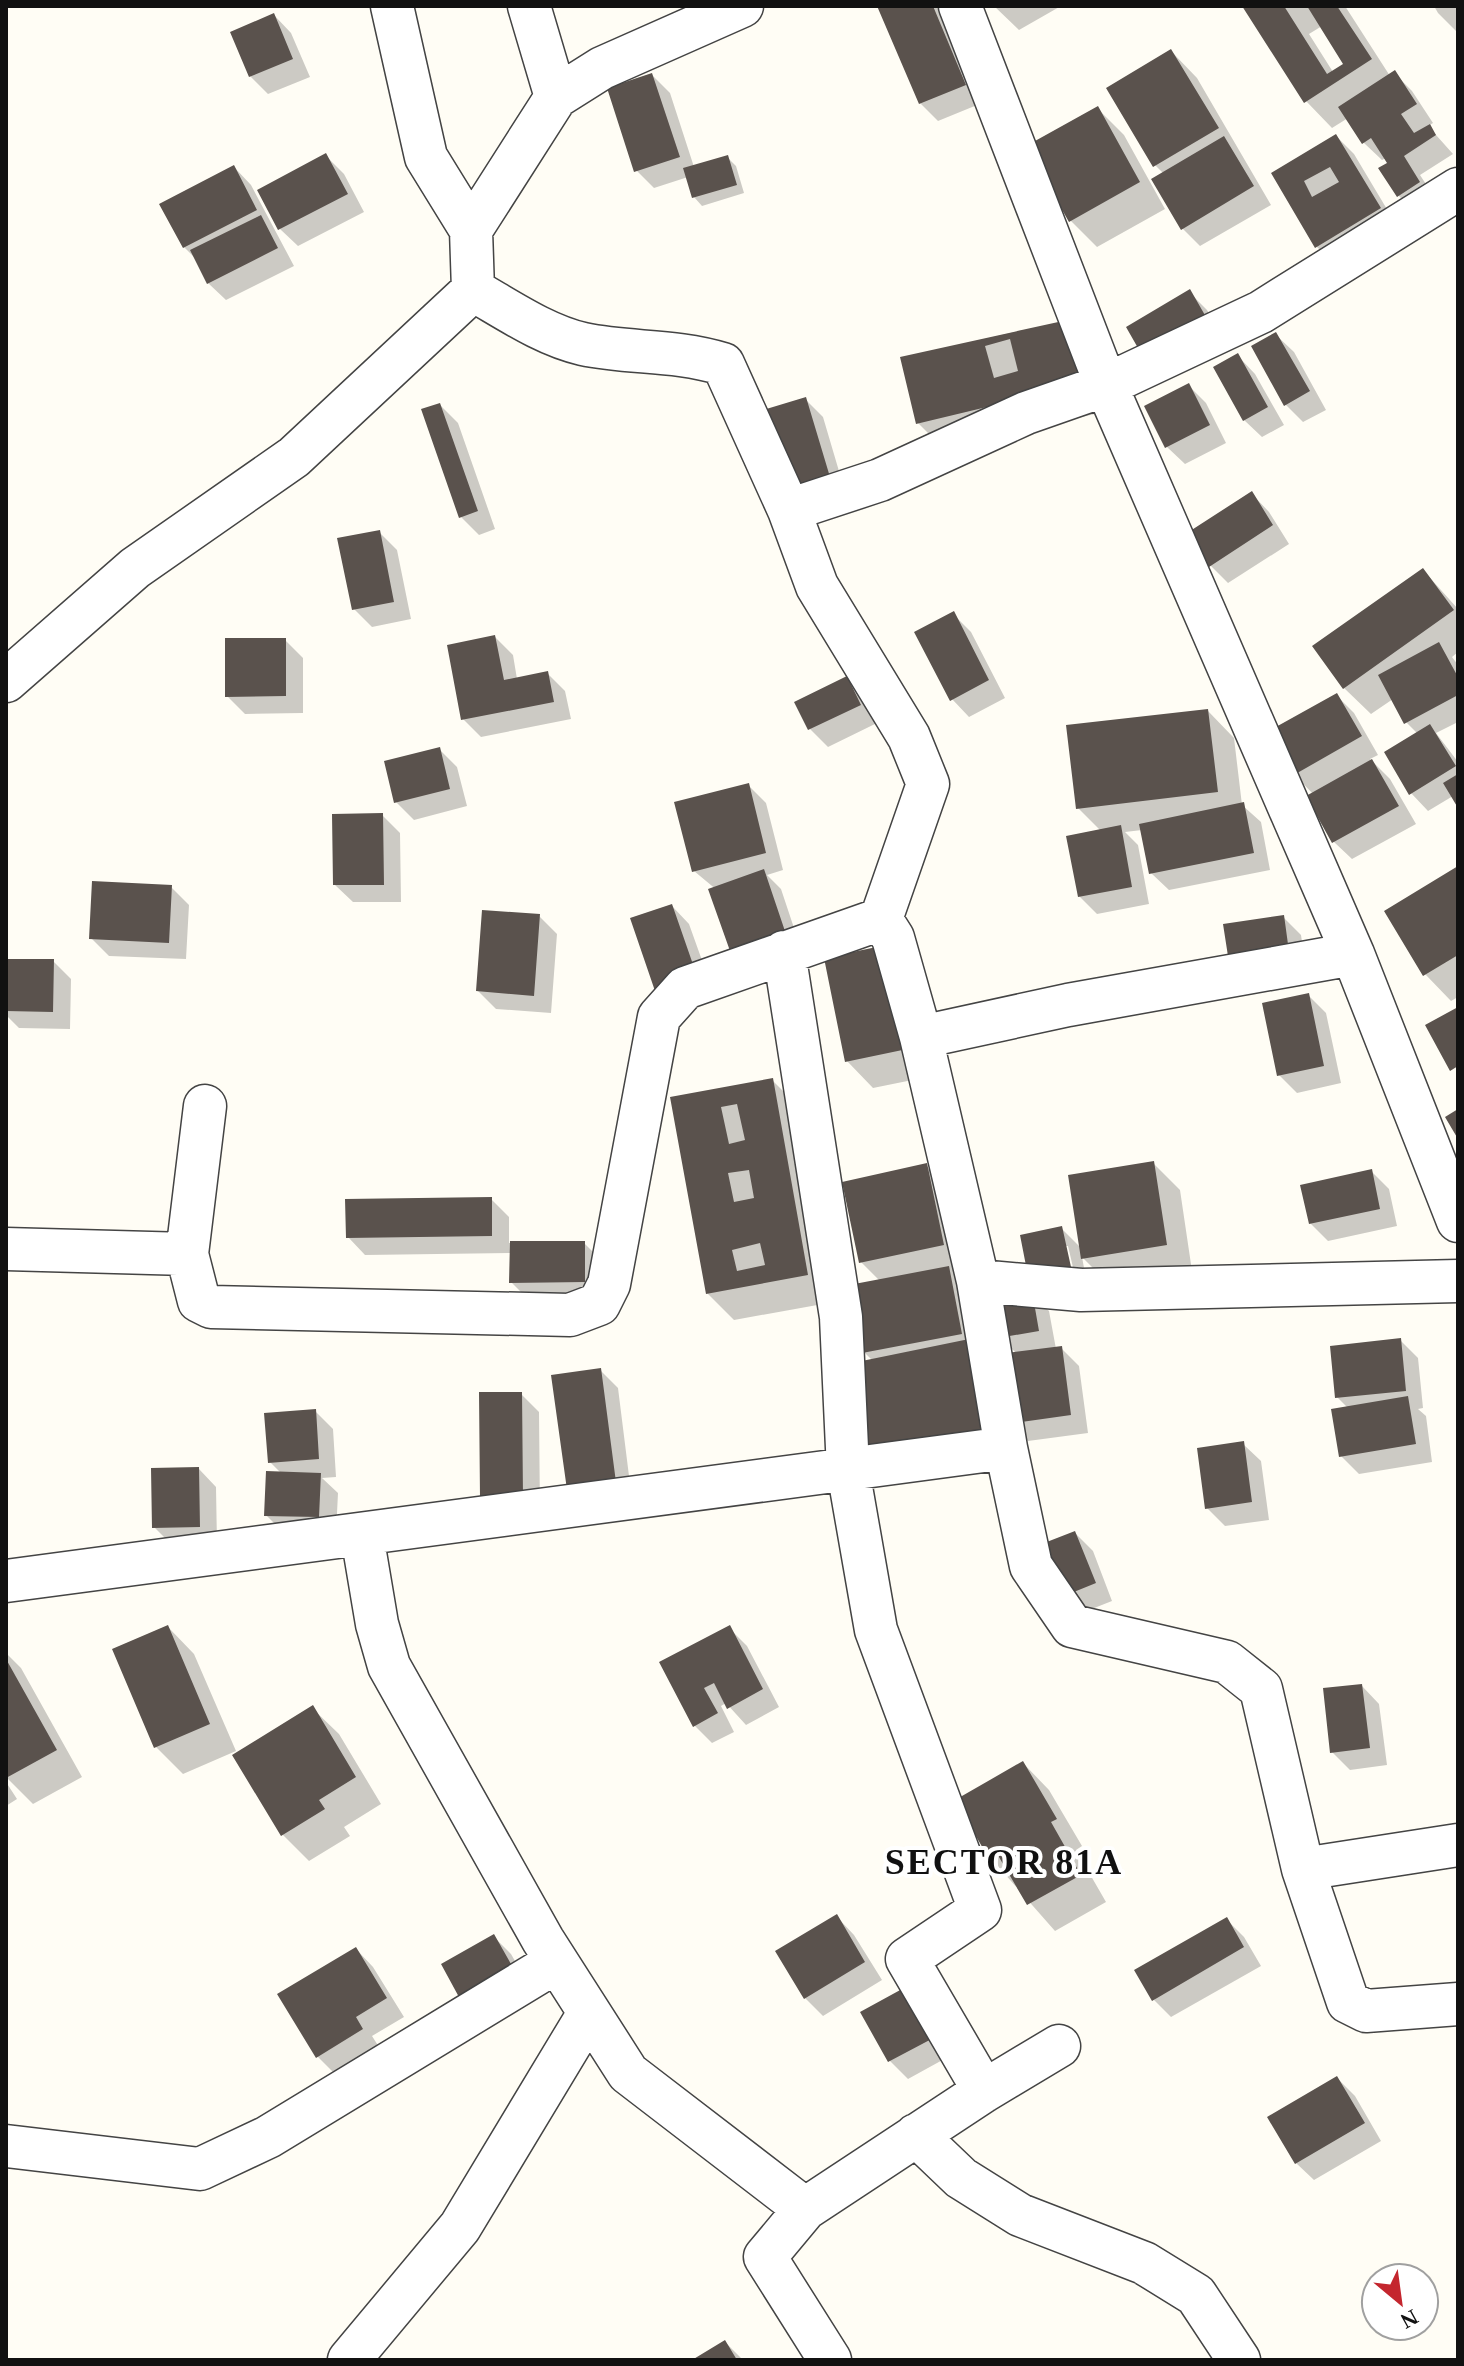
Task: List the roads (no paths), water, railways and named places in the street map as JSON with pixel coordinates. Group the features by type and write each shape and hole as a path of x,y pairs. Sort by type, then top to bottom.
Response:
{"street":[{"path":"7,672 135,568 294,457 473,290 471,230 426,157 392,6"},
{"path":"529,6 556,97"},
{"path":"471,230 556,97 602,68 742,6"},
{"path":"960,6 1106,385 1450,1173 1458,1221"},
{"path":"789,510 880,480 1026,413 1106,385 1261,312 1458,189"},
{"path":"473,290 528,323 583,344 687,354 723,364 789,510 817,586 909,737 928,784 881,919"},
{"path":"205,1106 187,1254 199,1301 211,1307 570,1315 599,1304 609,1284 659,1017 685,988 881,919"},
{"path":"881,919 893,938 921,1037 978,1281 1006,1448 1031,1566 1072,1626 1227,1662 1261,1689 1303,1869 1348,2002 1366,2011 1458,2004"},
{"path":"784,952 841,1317 848,1470 876,1630 980,1910 907,1959 984,2091"},
{"path":"921,1037 1068,1005 1353,954"},
{"path":"6,1249 187,1254"},
{"path":"978,1281 1081,1290 1458,1281"},
{"path":"6,1581 1006,1448"},
{"path":"362,1535 377,1624 389,1666 556,1962 628,2073 805,2209"},
{"path":"1303,1869 1458,1845"},
{"path":"6,2146 200,2169 268,2137 556,1962"},
{"path":"349,2360 460,2227 589,2013"},
{"path":"830,2360 765,2257 805,2209 984,2091 1059,2046"},
{"path":"916,2135 961,2178 1020,2215 1144,2263 1196,2295 1239,2360"}],"district":[{"name":"SECTOR 81A","path":"1004,1862"}]}
